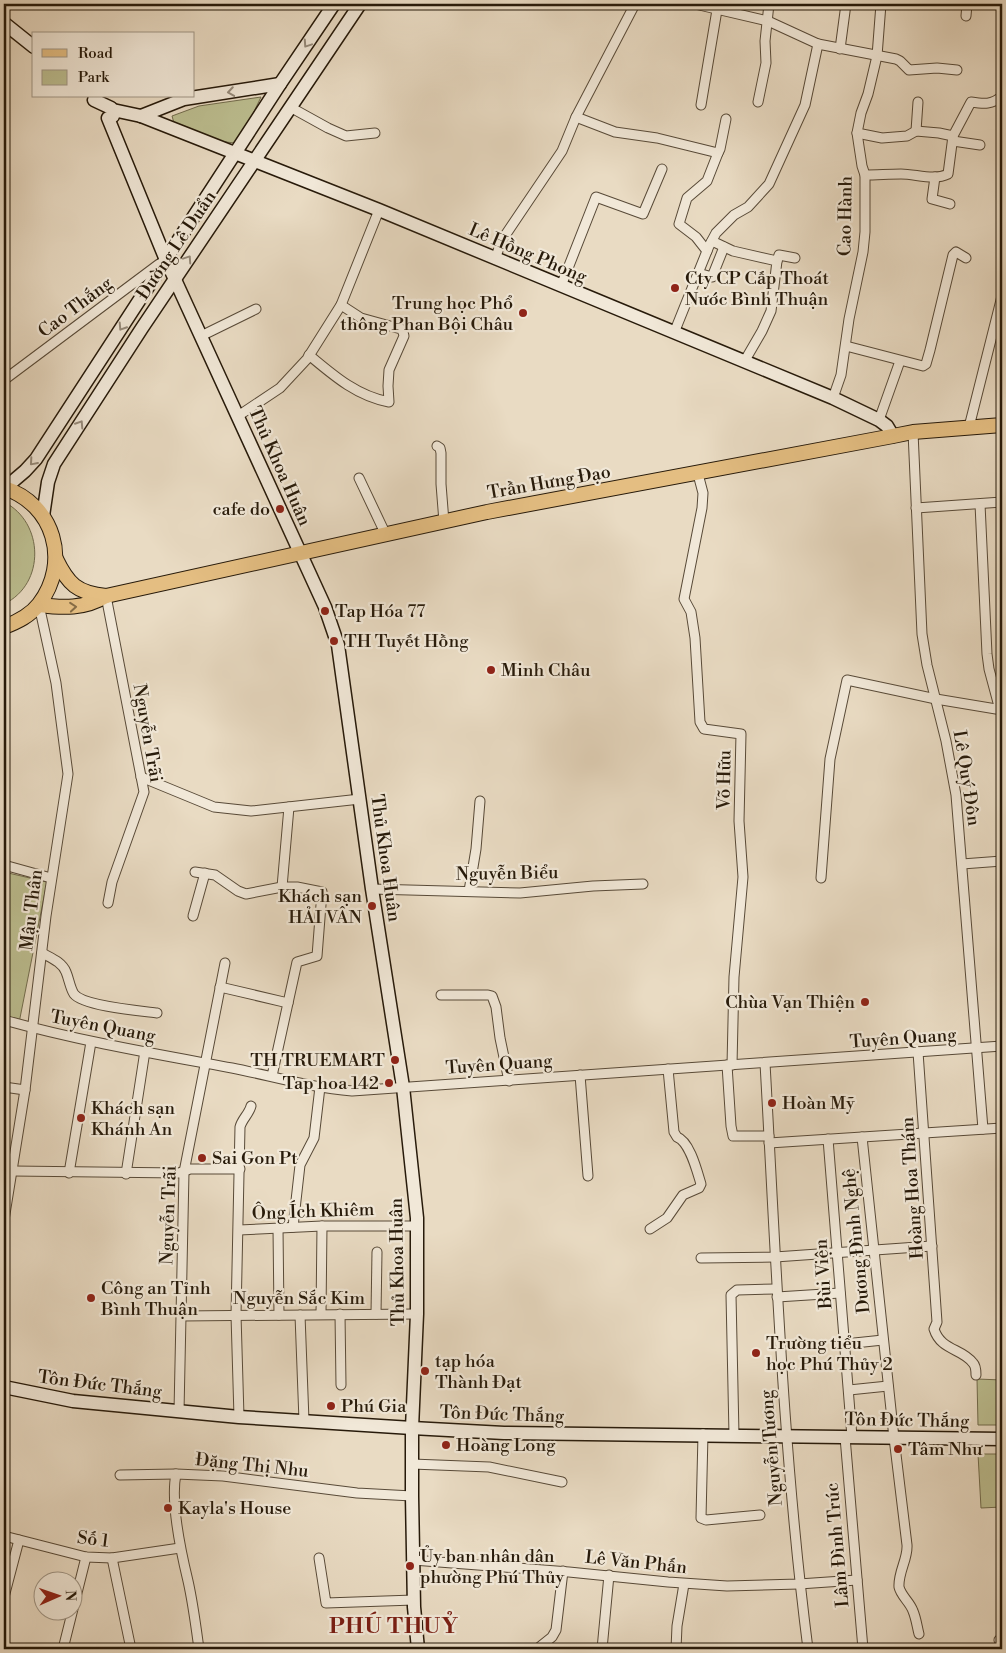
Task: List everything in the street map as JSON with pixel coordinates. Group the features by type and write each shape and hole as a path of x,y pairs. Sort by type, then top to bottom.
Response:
{"main road":[{"name":"Đường Lê Duẩn","path":"4,488 25,471 36,459 334,4"},
{"name":"Đường Lê Duẩn","path":"43,516 48,482 54,464 175,279 360,4"},
{"path":"4,23 32,45"},
{"path":"195,97 280,84"},
{"name":"Lê Hồng Phong","path":"93,98 108,113 141,116 235,153 379,210 832,398 879,420 887,426 893,436"},
{"path":"141,116 190,98"},
{"name":"Thủ Khoa Huân","path":"108,113 166,260 325,607 338,645 372,889 403,1087 417,1226 417,1314 412,1428 412,1496 414,1600 418,1649"},
{"name":"Trần Hưng Đạo","path":"38,605 66,608 81,606 94,603 106,596 488,512 698,474 913,432 1002,425"},
{"path":"4,488 22,496 37,508 43,516 55,544 56,559 51,583 38,605 20,621 4,627"},
{"name":"Trần Hưng Đạo","path":"56,559 63,574 71,584 90,594 106,596"},
{"name":"Tôn Đức Thắng","path":"4,1387 73,1401 179,1412 304,1422 504,1433 1002,1439"}],"street":[{"path":"495,258 502,240 562,151 576,117 635,4"},
{"path":"695,4 718,6 768,21 818,44 900,61 909,70 937,68 957,70"},
{"path":"758,102 766,63 769,4"},
{"path":"840,48 846,4"},
{"name":"Cao Hành","path":"832,398 842,375 849,319 864,241 866,175 862,166 857,133 877,56 881,4"},
{"path":"966,16 967,4"},
{"path":"701,105 718,6"},
{"path":"674,333 716,233 734,215 748,207 769,184 804,105 809,90 818,44"},
{"path":"866,175 901,174 935,177 948,174 953,138 971,102 986,104 995,102 1002,96"},
{"path":"916,131 918,102"},
{"path":"290,107 346,136 375,133"},
{"path":"576,117 615,132 657,138 718,153"},
{"path":"707,251 696,237 679,224 687,198 707,181 720,149 726,119"},
{"path":"857,133 882,138 898,138 916,131 933,132 980,145"},
{"path":"561,286 596,197 643,214 662,169"},
{"path":"935,177 932,199 950,204"},
{"path":"238,416 280,388 309,355 341,305 379,210"},
{"path":"712,241 733,251 777,261"},
{"path":"698,273 712,277 724,247"},
{"path":"846,346 900,361 923,366 926,364 953,255 956,252 966,258"},
{"path":"744,362 771,311 777,261 780,255 795,258"},
{"name":"Cao Thắng","path":"4,380 166,260"},
{"path":"969,428 1002,296"},
{"path":"309,355 340,381 362,394 390,402 389,370 404,336 403,332 401,329 361,318 341,305"},
{"path":"201,336 256,309"},
{"path":"879,420 900,361"},
{"name":"Lê Quý Đôn","path":"913,432 922,634 926,665 936,699 951,766 962,864 983,1129"},
{"path":"437,446 440,448 441,453 444,522"},
{"name":"Võ Hữu","path":"698,474 703,493 702,508 684,599 691,612 695,638 700,722 704,729 741,734 739,821 743,877 734,977 729,1065"},
{"path":"359,478 386,535"},
{"path":"916,508 1002,502"},
{"path":"821,878 830,759 847,680 936,699 1001,710 989,669 987,654 980,504"},
{"name":"Nguyễn Trãi","path":"106,596 144,792 112,882 108,902"},
{"name":"Mậu Thân","path":"4,1220 9,1175 25,1090 34,1028 51,878 68,774 56,684 38,605"},
{"path":"141,777 214,807 251,811 360,799"},
{"path":"469,891 476,849 480,801"},
{"path":"282,888 289,807"},
{"path":"962,864 1002,861"},
{"path":"4,865 51,878"},
{"path":"195,872 216,875 238,891 246,894 282,888 306,888 322,892 317,956 297,962 272,1076"},
{"path":"193,916 205,873"},
{"name":"Nguyễn Biểu","path":"372,889 520,893 593,886 643,884"},
{"path":"42,953 66,970 74,994 78,998 113,1007 157,1013"},
{"name":"Nguyễn Trãi","path":"179,1412 184,1172 225,963"},
{"path":"220,987 288,1003"},
{"path":"441,995 492,996 496,1007 508,1081"},
{"name":"Tuyên Quang","path":"4,1020 91,1042 145,1051 320,1087 358,1091 1002,1046"},
{"path":"69,1173 91,1042"},
{"path":"126,1174 145,1051"},
{"name":"Hoàng Hoa Thám","path":"918,1052 938,1322 934,1329 936,1336 947,1347 966,1357 974,1364 976,1375"},
{"name":"Nguyễn Tương","path":"765,1063 786,1436 799,1584 808,1649"},
{"path":"729,1065 733,1136 769,1139 828,1139 1002,1128"},
{"path":"650,1229 667,1218 684,1195 699,1188 701,1184 692,1157 683,1140 677,1137 674,1132 668,1069"},
{"path":"580,1075 588,1176"},
{"path":"4,1087 25,1090"},
{"path":"293,1227 300,1165 314,1138 320,1087"},
{"path":"239,1417 236,1315 241,1122 251,1106"},
{"name":"Dương Đình Nghệ","path":"862,1137 888,1386 908,1552 902,1564 899,1587 913,1611 919,1634"},
{"name":"Bùi Viện","path":"828,1139 849,1390 848,1437"},
{"path":"9,1175 126,1174 184,1172 190,1169 240,1168"},
{"path":"321,1314 322,1226"},
{"name":"Ông Ích Khiêm","path":"239,1230 322,1226 417,1226"},
{"path":"278,1228 279,1315"},
{"path":"700,1258 775,1257 932,1246"},
{"path":"376,1314 377,1252"},
{"path":"734,1435 731,1295 738,1290 777,1293 840,1293"},
{"path":"340,1314 341,1385"},
{"name":"Nguyễn Sắc Kim","path":"182,1316 417,1314"},
{"path":"300,1315 304,1422"},
{"path":"845,1344 883,1340"},
{"path":"849,1390 888,1386"},
{"path":"703,1434 701,1518 706,1520 760,1515"},
{"name":"Lâm Đình Trúc","path":"848,1437 863,1649"},
{"path":"412,1464 489,1467 562,1482"},
{"path":"120,1475 176,1474"},
{"name":"Đặng Thị Nhu","path":"199,1649 188,1582 180,1548 175,1492 176,1474 230,1476 357,1493 412,1496"},
{"name":"Số 1","path":"4,1536 86,1557 112,1558 180,1548"},
{"path":"4,1597 19,1540"},
{"path":"63,1649 86,1557"},
{"path":"112,1558 130,1649"},
{"path":"320,1558 326,1603 414,1600"},
{"name":"Lê Văn Phấn","path":"413,1560 609,1575 684,1584 727,1586 857,1580"},
{"path":"536,1649 552,1636 556,1630 563,1571"},
{"path":"602,1649 609,1575"},
{"path":"676,1649 677,1626 684,1584"}],"green space":[{"path":"261,97 248,124 235,143 217,141 174,123 172,116 199,106"},
{"path":"4,502 17,511 27,524 33,538 35,553 33,568 27,582 18,595 4,604"},
{"path":"4,872 47,882 19,1023 4,1019"},
{"path":"977,1379 1002,1380 1002,1425 978,1425"},
{"path":"978,1454 1002,1454 1002,1507 981,1508"}],"place":[{"name":"Cty CP Cấp Thoát Nước Bình Thuận","path":"675,288"},
{"name":"Trung học Phổ thông Phan Bội Châu","path":"523,313"},
{"name":"cafe do","path":"280,509"},
{"name":"Tap Hóa 77","path":"325,611"},
{"name":"TH Tuyết Hồng","path":"334,641"},
{"name":"Minh Châu","path":"491,670"},
{"name":"Khách sạn HẢI VÂN","path":"372,906"},
{"name":"Chùa Vạn Thiện","path":"865,1002"},
{"name":"TH TRUEMART","path":"395,1060"},
{"name":"Tap hoa 142","path":"389,1083"},
{"name":"Hoàn Mỹ","path":"772,1103"},
{"name":"Khách sạn Khánh An","path":"81,1118"},
{"name":"Sai Gon Pt","path":"202,1158"},
{"name":"Công an Tỉnh Bình Thuận","path":"91,1298"},
{"name":"Trường tiểu học Phú Thủy 2","path":"756,1353"},
{"name":"tạp hóa Thành Đạt","path":"425,1371"},
{"name":"Phú Gia","path":"331,1406"},
{"name":"Hoàng Long","path":"446,1445"},
{"name":"Tâm Như","path":"898,1449"},
{"name":"Kayla's House","path":"168,1508"},
{"name":"Ủy ban nhân dân phường Phú Thủy","path":"410,1566"}],"district":[{"name":"PHÚ THUỶ","path":"394,1625"}]}
